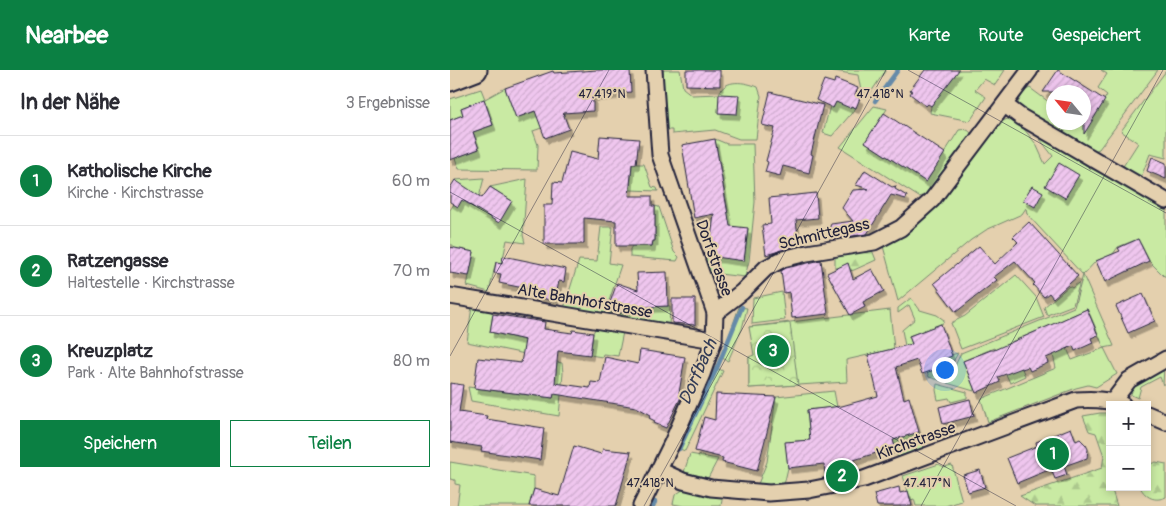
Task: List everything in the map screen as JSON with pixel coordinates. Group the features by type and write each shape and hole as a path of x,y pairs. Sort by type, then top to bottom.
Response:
{"street":[{"path":"450,80 476,70"},
{"name":"Dorfstrasse","path":"641,506 702,374 714,340 715,313 660,155 654,70"},
{"name":"Schmittegass","path":"715,313 774,263 807,252 874,242 901,228 932,200 1030,70"},
{"path":"1005,105 1021,118 1166,201"},
{"name":"Alte Bahnhofstrasse","path":"450,296 714,340"},
{"path":"1119,401 1129,380 1166,359"},
{"name":"Kirchstrasse","path":"659,470 683,480 711,488 769,493 809,490 864,479 1076,400 1106,402"},
{"path":"1151,416 1166,422"}],"green space":[{"path":"663,70 680,70 683,88 692,95 719,94 726,85 731,83 742,83 758,87 761,96 756,139 739,139 715,130 672,134 672,130 665,130"},
{"path":"828,70 886,70 871,92 861,91 858,75"},
{"path":"956,70 1005,70 995,85 984,79 975,90 986,97 970,121 930,113 931,106 955,75"},
{"path":"1101,70 1158,70 1099,149 1094,151 1057,130 1091,130 1091,122 1107,95 1098,88 1107,74"},
{"path":"1166,71 1166,158 1150,154 1140,180 1122,168 1138,143 1121,131"},
{"path":"505,88 516,118 564,101 564,120 533,131 538,145 537,170 459,169 455,158 479,149 473,132 493,125 484,99 461,108 463,115 450,120 450,99 481,89 485,99"},
{"path":"1030,88 1046,100 1046,124 1017,105 1024,91"},
{"path":"836,102 856,108 832,136 823,133 830,106 833,108"},
{"path":"874,106 887,109 865,142 926,182 959,130 967,130 971,133 972,135 929,193 919,197 840,147"},
{"path":"1008,119 1020,124 1036,144 1045,164 1053,156 1032,129 1090,168 1166,205 1166,276 1149,261 1138,239 1118,247 1113,254 1096,261 1083,275 1027,214 1026,208 1022,214 986,230 971,240 898,301 883,246 901,236 932,209 994,128 1002,121"},
{"path":"715,139 727,144 753,144 755,202 749,261 745,277 710,273 705,259 709,256 744,260 748,229 713,224 713,214 728,211"},
{"path":"632,164 644,164 652,187 657,188 658,191 630,190"},
{"path":"484,178 476,209 499,222 512,201 490,187 527,179 523,235 525,243 507,240 502,263 496,262 489,292 467,286 474,252 453,248 453,245 450,245 450,210 454,204 455,180"},
{"path":"655,206 659,207 674,252 679,257 677,261 630,257 632,246 652,246 655,240"},
{"path":"601,227 613,227 609,263 621,265 606,310 612,313 611,317 564,308 579,260 597,261"},
{"path":"872,250 876,260 854,270 841,273 835,269 835,256"},
{"path":"1016,275 1036,297 1044,317 961,349 951,323 965,316"},
{"path":"1083,275 1114,346 1104,348 1117,374 1096,387 1088,385 1076,388 988,422 981,399 1056,368 1053,355 1042,329 1011,342 1025,376 1010,383 994,348 963,361 974,391 947,383 961,353 1074,307","holes":["1087,309 1104,348 1072,360 1056,323"]},
{"path":"1078,283 1073,305 1047,315 1044,307 1069,286 1072,288"},
{"path":"782,292 785,320 752,324 753,298"},
{"path":"911,298 920,310 937,315 944,320 943,323 909,336 912,344 905,346 902,330 915,319 909,305 898,313 898,308"},
{"path":"472,306 490,310 493,314 490,332 525,340 530,355 467,342"},
{"path":"629,306 670,306 669,327 619,318 621,312 626,313"},
{"path":"739,307 747,308 742,329 728,361 720,357"},
{"path":"890,310 894,349 846,360 847,382 749,388 749,357 775,378 749,327"},
{"path":"790,323 798,385 749,388 749,357 754,355 749,327"},
{"path":"596,327 623,332 618,356 603,354 602,357 590,355 593,333"},
{"path":"958,353 942,381 929,377 927,372 940,368 937,361"},
{"path":"557,362 562,363 563,373 559,416 471,401 468,387 553,398"},
{"path":"1164,366 1163,385 1160,377 1141,387 1138,398 1131,395 1131,387"},
{"path":"715,367 723,371 685,451 677,448"},
{"path":"937,384 967,392 967,398 951,402 949,398 938,400"},
{"path":"834,391 837,407 807,410 810,440 786,442 788,468 784,485 770,487 758,484 767,462 776,397"},
{"path":"1106,413 1106,491 1112,491 1117,506 1035,506 1020,496 1102,468 1104,456 1096,433 1089,431 1083,416"},
{"path":"919,432 924,448 921,452 901,459 897,456 893,440"},
{"path":"690,454 718,459 708,478 684,472"},
{"path":"450,462 534,476 534,489 529,506 457,506 460,485 455,484 455,480 450,479"},
{"path":"1156,462 1166,464 1166,497 1151,498 1143,491 1151,491 1151,464"},
{"path":"939,464 944,467 952,465 962,501 945,506 916,506 914,499 911,500 903,476"},
{"path":"684,489 723,494 721,506 684,506 673,504 675,495"}],"building":[{"path":"630,70 631,92 593,96 593,111 563,113 569,129 545,138 535,111 516,118 505,88 553,71 554,73"},
{"path":"686,70 720,70 720,86 686,85"},
{"path":"925,70 959,70 931,106 928,104 926,106 910,94 912,91 910,90"},
{"path":"1058,70 1082,85 1048,85"},
{"path":"835,79 858,88 855,95 860,98 856,108 851,106 850,108 836,102 833,108 816,100 824,80 834,83"},
{"path":"1091,91 1105,100 1091,123"},
{"path":"770,92 823,105 811,154 813,155 809,173 783,166 780,176 765,172 775,128 762,125"},
{"path":"719,94 739,95 737,114 718,113"},
{"path":"484,99 493,125 473,132 479,149 450,160 450,120 463,115 461,108"},
{"path":"884,113 945,153 926,182 865,142"},
{"path":"600,136 639,139 636,164 632,164 629,196 652,196 652,206 655,206 655,241 653,241 652,246 616,246 616,221 584,218 584,244 544,244 544,205 552,205 553,182 562,183 570,152 598,159"},
{"path":"715,139 730,226 748,228 744,261 709,256 714,214 694,218 682,145"},
{"path":"1152,157 1166,163 1166,179 1147,171"},
{"path":"1059,163 1079,175 1065,198 1045,186"},
{"path":"865,170 892,187 896,186 895,189 907,196 906,199 891,195 867,234 831,239 829,229 831,224 853,221 842,208 853,190 869,189 856,185"},
{"path":"455,180 482,198 490,187 512,201 499,223 462,200 458,207 450,202 450,188"},
{"path":"1032,186 1043,192 1035,207 1023,200"},
{"path":"816,193 818,218 796,220 799,245 766,255 762,225 771,224 769,198"},
{"path":"1029,222 1078,276 1053,298 1049,293 1044,297 1033,285 1035,283 1015,261 994,277 997,280 956,312 934,283 979,246 995,264 1018,242 1013,237"},
{"path":"1138,239 1149,261 1105,282 1096,261 1120,251 1118,248"},
{"path":"450,247 474,252 469,276 450,273"},
{"path":"503,256 566,269 564,282 559,281 555,301 532,296 533,290 499,283 501,274 494,273 496,262 502,263"},
{"path":"821,260 828,314 792,318 789,292 784,293 781,271 786,268"},
{"path":"848,263 853,279 872,269 884,291 863,302 865,307 850,315 827,273"},
{"path":"667,272 668,306 628,308 626,314 608,308 617,283 638,290 637,273"},
{"path":"1143,294 1155,321 1128,333 1116,306"},
{"path":"672,299 695,299 695,325 672,323"},
{"path":"1087,309 1098,335 1091,338 1093,343 1075,351 1073,346 1046,358 1048,363 1030,371 1028,367 1022,368 998,377 1000,382 976,393 963,361 994,350"},
{"path":"493,314 545,322 544,329 572,333 573,330 593,333 590,355 558,351 555,383 590,388 591,382 600,383 605,357 638,364 640,350 685,357 679,393 682,395 666,428 654,423 655,421 649,418 651,415 636,407 554,394 553,398 474,388 478,358 521,363 525,340 490,332"},
{"path":"941,324 952,356 937,361 940,368 922,374 917,360 896,367 904,399 909,397 919,432 893,440 895,447 854,460 855,471 825,474 824,464 788,468 785,442 810,440 807,410 842,406 878,396 868,355 912,344 909,336"},
{"path":"450,383 463,385 459,412 487,416 486,419 544,428 540,460 481,451 482,447 450,442"},
{"path":"716,394 776,397 757,471 722,462 723,458 695,451 704,417 715,420"},
{"path":"970,399 974,416 943,424 939,407"},
{"path":"1071,428 1076,441 1080,439 1086,445 1088,449 1087,458 1064,466 1067,475 1055,479 1051,469 1017,483 1007,458 1037,446 1036,442"},
{"path":"574,446 601,454 603,449 631,452 616,506 529,506 534,489 559,496"},
{"path":"980,470 985,487 968,492 963,475"},
{"path":"899,487 900,493 908,491 912,506 877,506 874,494"}],"waterway":[{"name":"Dorfbach","path":"875,101 898,70"},
{"name":"Dorfbach","path":"679,449 717,368 742,307"},
{"name":"Dorfbach","path":"653,506 655,502"}],"place":[{"name":"Kreuzplatz","path":"773,351"},
{"name":"Katholische Kirche","path":"1053,454"},
{"name":"Ratzengasse","path":"842,476"}]}
